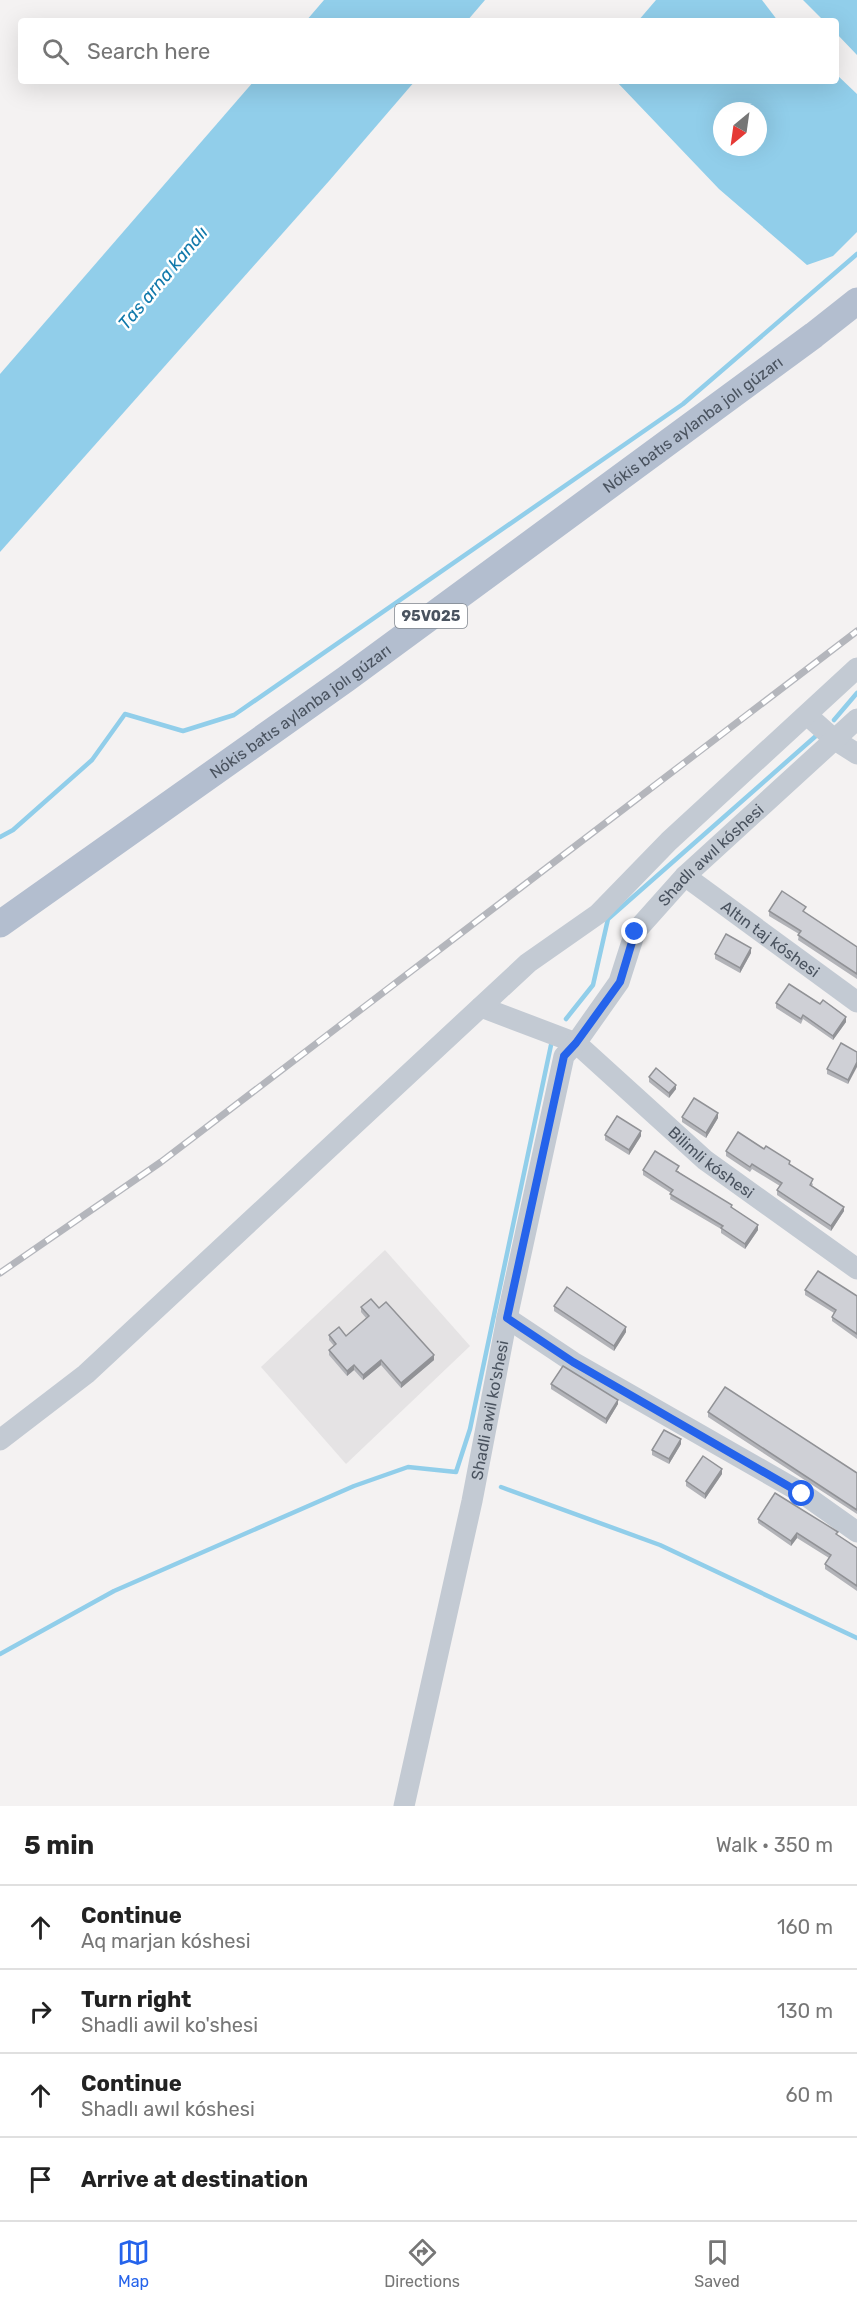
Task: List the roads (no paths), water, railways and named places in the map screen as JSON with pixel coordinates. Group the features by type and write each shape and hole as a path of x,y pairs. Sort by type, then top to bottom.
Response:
{"main road":[{"name":"Nókis batıs aylanba jolı gúzarı","path":"0,924 346,679 857,301"}],"street":[{"path":"0,1440 86,1374 528,963 598,914 669,841 857,668"},
{"path":"807,715 836,740 857,754"},
{"name":"Shadlı awıl kóshesi","path":"576,1043 620,982 635,932 685,876 857,719"},
{"name":"Altın taj kóshesi","path":"685,876 857,1002"},
{"path":"481,1007 576,1043"},
{"name":"Bilimli kóshesi","path":"576,1043 705,1160 857,1269"},
{"name":"Shadli awil ko'shesi","path":"404,1806 472,1501 507,1318 564,1056 576,1043"},
{"path":"507,1318 573,1362 802,1494 857,1532"}],"water":[{"path":"324,0 485,0 470,18 309,18"},
{"path":"656,0 762,0 776,18 641,18"},
{"path":"803,0 857,0 857,55 839,36 839,18 821,18"},
{"path":"839,77 857,94 857,232 833,256 807,265 719,189 619,84 839,84"},
{"name":"Tas arna kanalı","path":"251,84 412,84 0,552 0,374"}],"waterway":[{"path":"0,837 13,830 92,760 125,714 183,731 234,715 683,404 857,254"},
{"path":"834,720 857,693"},
{"path":"566,1019 593,985 608,919 817,735"},
{"path":"0,1654 114,1591 354,1486 408,1467 456,1472 470,1429 551,1045"},
{"path":"501,1487 660,1545 857,1638"}],"railway":[{"path":"0,1273 161,1162 857,631"}]}
